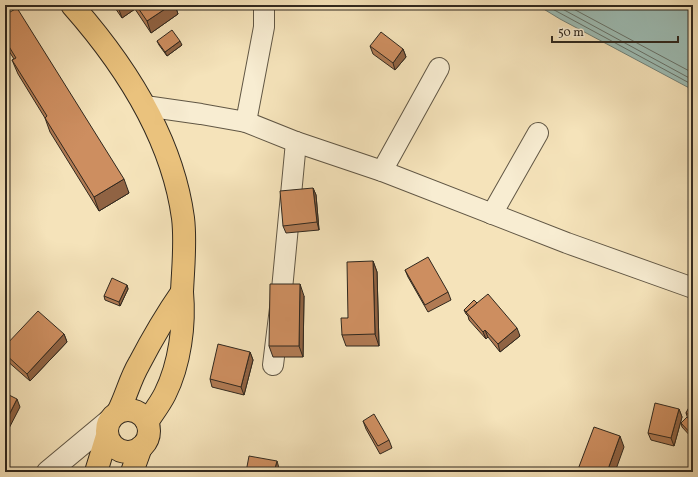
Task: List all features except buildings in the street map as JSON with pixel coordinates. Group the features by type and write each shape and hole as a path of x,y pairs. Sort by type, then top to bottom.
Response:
{"main road":[{"path":"72,5 94,30 122,69 145,106 168,158 178,190 184,220 182,292 184,310 182,333 172,375 166,392 147,422"},
{"path":"96,472 111,424 126,394 138,364 165,317 182,292"},
{"path":"131,410 138,412 147,422 149,429 148,436 145,442 134,451 121,451 115,448 110,442 111,424 131,410"},
{"path":"132,472 140,447"}],"street":[{"path":"246,122 264,28 264,5"},
{"path":"382,171 439,68"},
{"path":"145,106 246,122 296,142 382,171 567,243 693,288"},
{"path":"492,214 538,133"},
{"path":"272,365 281,300 296,142"},
{"path":"48,472 111,424"}],"water":[{"path":"537,5 693,5 693,90 560,19"}]}
